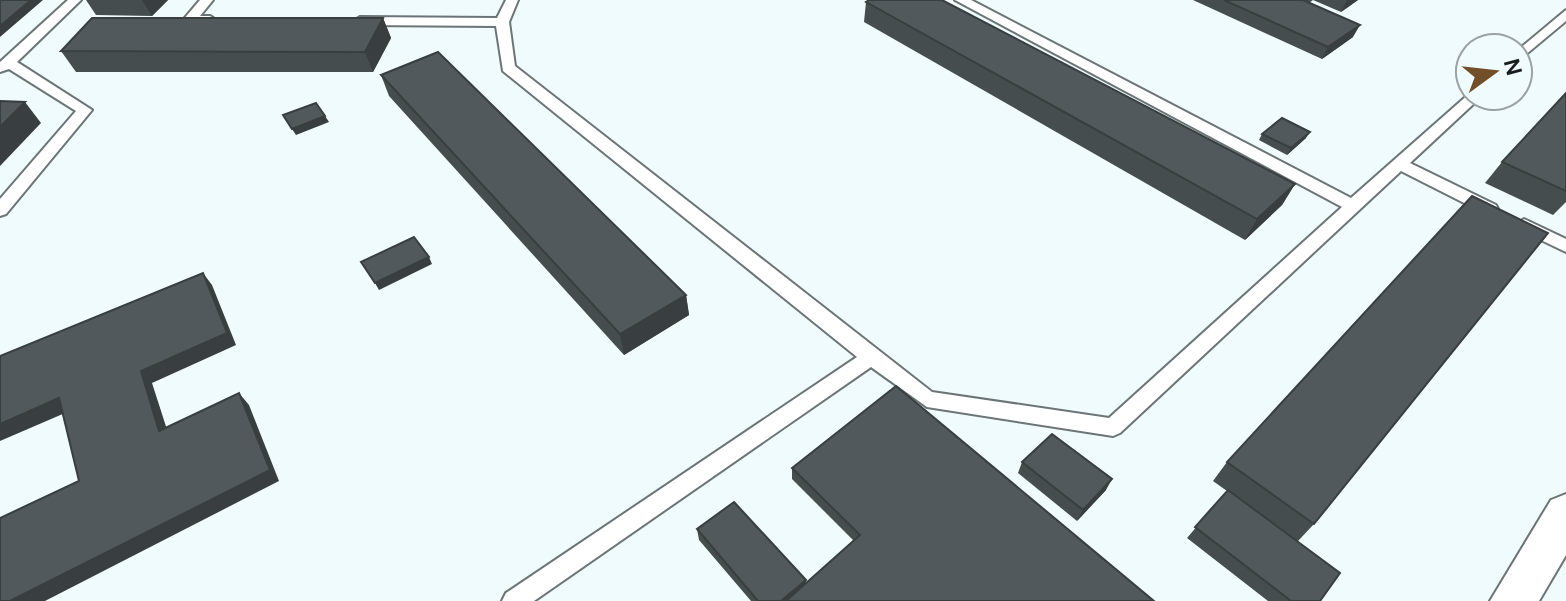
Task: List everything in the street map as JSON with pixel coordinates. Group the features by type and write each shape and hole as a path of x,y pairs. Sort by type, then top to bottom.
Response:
{"street":[{"path":"1513,601 1566,514"}],"lane":[{"path":"0,210 85,110 4,66 75,0"},
{"path":"207,0 189,20 220,20"},
{"path":"512,0 502,22 508,68 927,399 1113,427 1457,112"},
{"path":"961,0 1353,206"},
{"path":"1534,43 1566,14"},
{"path":"346,21 502,22"},
{"path":"1400,164 1566,246"},
{"path":"514,601 871,357"}],"building":[{"path":"0,0 31,0 0,26"},
{"path":"942,0 1295,184 1257,219 866,2"},
{"path":"1224,0 1303,0 1360,25 1328,47"},
{"path":"92,18 383,18 365,52 61,51"},
{"path":"438,52 686,295 620,334 381,75"},
{"path":"1566,93 1566,191 1502,162"},
{"path":"0,101 25,102 0,127"},
{"path":"316,103 325,116 292,129 283,115"},
{"path":"1282,118 1310,132 1291,148 1262,134"},
{"path":"1472,196 1548,233 1314,524 1227,462"},
{"path":"414,237 429,257 375,283 361,262"},
{"path":"203,273 227,333 141,371 159,431 239,393 270,470 10,601 0,601 0,518 79,481 59,398 0,424 0,356"},
{"path":"896,386 1154,601 786,601 860,535 792,468"},
{"path":"1052,434 1112,479 1083,510 1022,462"},
{"path":"1228,490 1340,573 1320,601 1291,601 1195,527"},
{"path":"734,502 806,580 781,601 758,601 697,529"}]}
